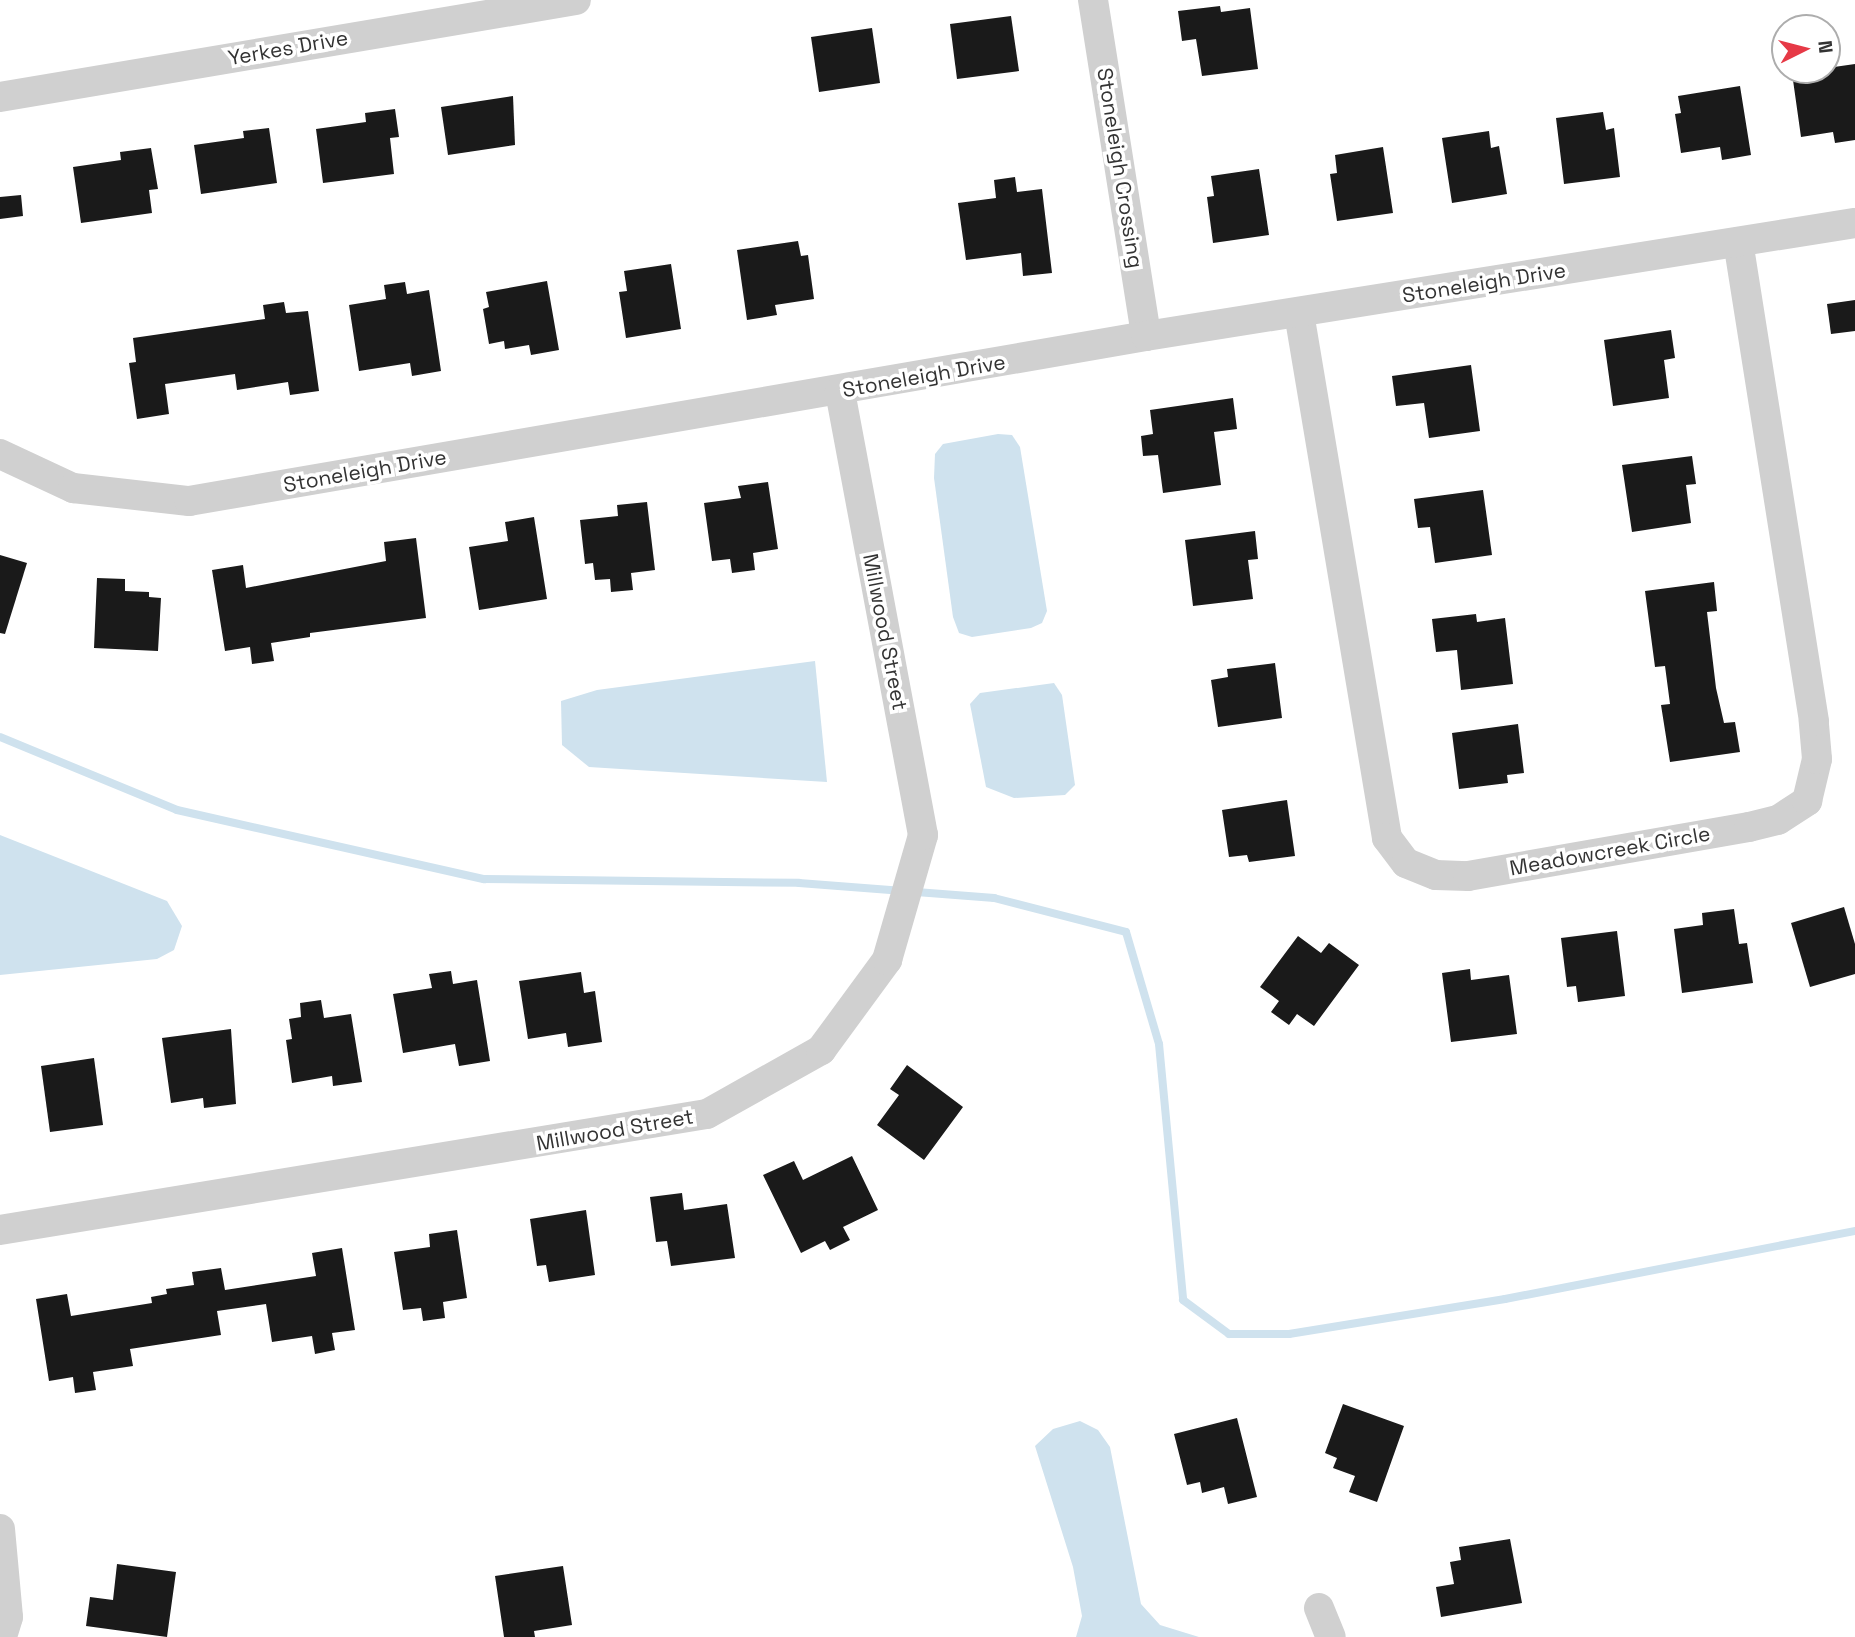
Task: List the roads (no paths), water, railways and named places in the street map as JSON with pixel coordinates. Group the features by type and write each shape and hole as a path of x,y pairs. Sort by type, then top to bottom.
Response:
{"street":[{"name":"Yerkes Drive","path":"0,97 576,0"},
{"name":"Stoneleigh Crossing","path":"1093,0 1146,336"},
{"name":"Stoneleigh Drive","path":"0,454 72,488 188,501 840,391 1146,336 1855,223"},
{"name":"Meadowcreek Circle","path":"1299,313 1387,838 1406,863 1436,875 1468,876 1749,827 1778,820 1807,801 1817,758 1814,721 1738,242"},
{"name":"Millwood Street","path":"0,1230 707,1114 821,1050 887,960 923,835 840,391"},
{"path":"0,1529 8,1617 2,1637"},
{"path":"1319,1608 1331,1637"}],"water":[{"path":"998,434 1012,435 1020,447 1047,611 1042,623 1031,628 972,637 959,633 953,617 934,478 935,454 943,444"},
{"path":"815,661 827,782 589,767 562,745 561,701 597,690"},
{"path":"1054,683 1062,695 1075,785 1065,795 1014,798 986,787 970,704 980,693"},
{"path":"0,835 167,901 182,926 174,950 157,959 0,975"},
{"path":"1080,1421 1098,1430 1110,1447 1141,1604 1160,1625 1199,1637 1076,1637 1082,1616 1073,1567 1035,1446 1053,1429"}],"waterway":[{"path":"0,737 177,810 484,879 799,883 994,898 1126,932 1159,1044 1183,1300 1229,1334 1289,1334 1505,1299 1855,1231"}]}
